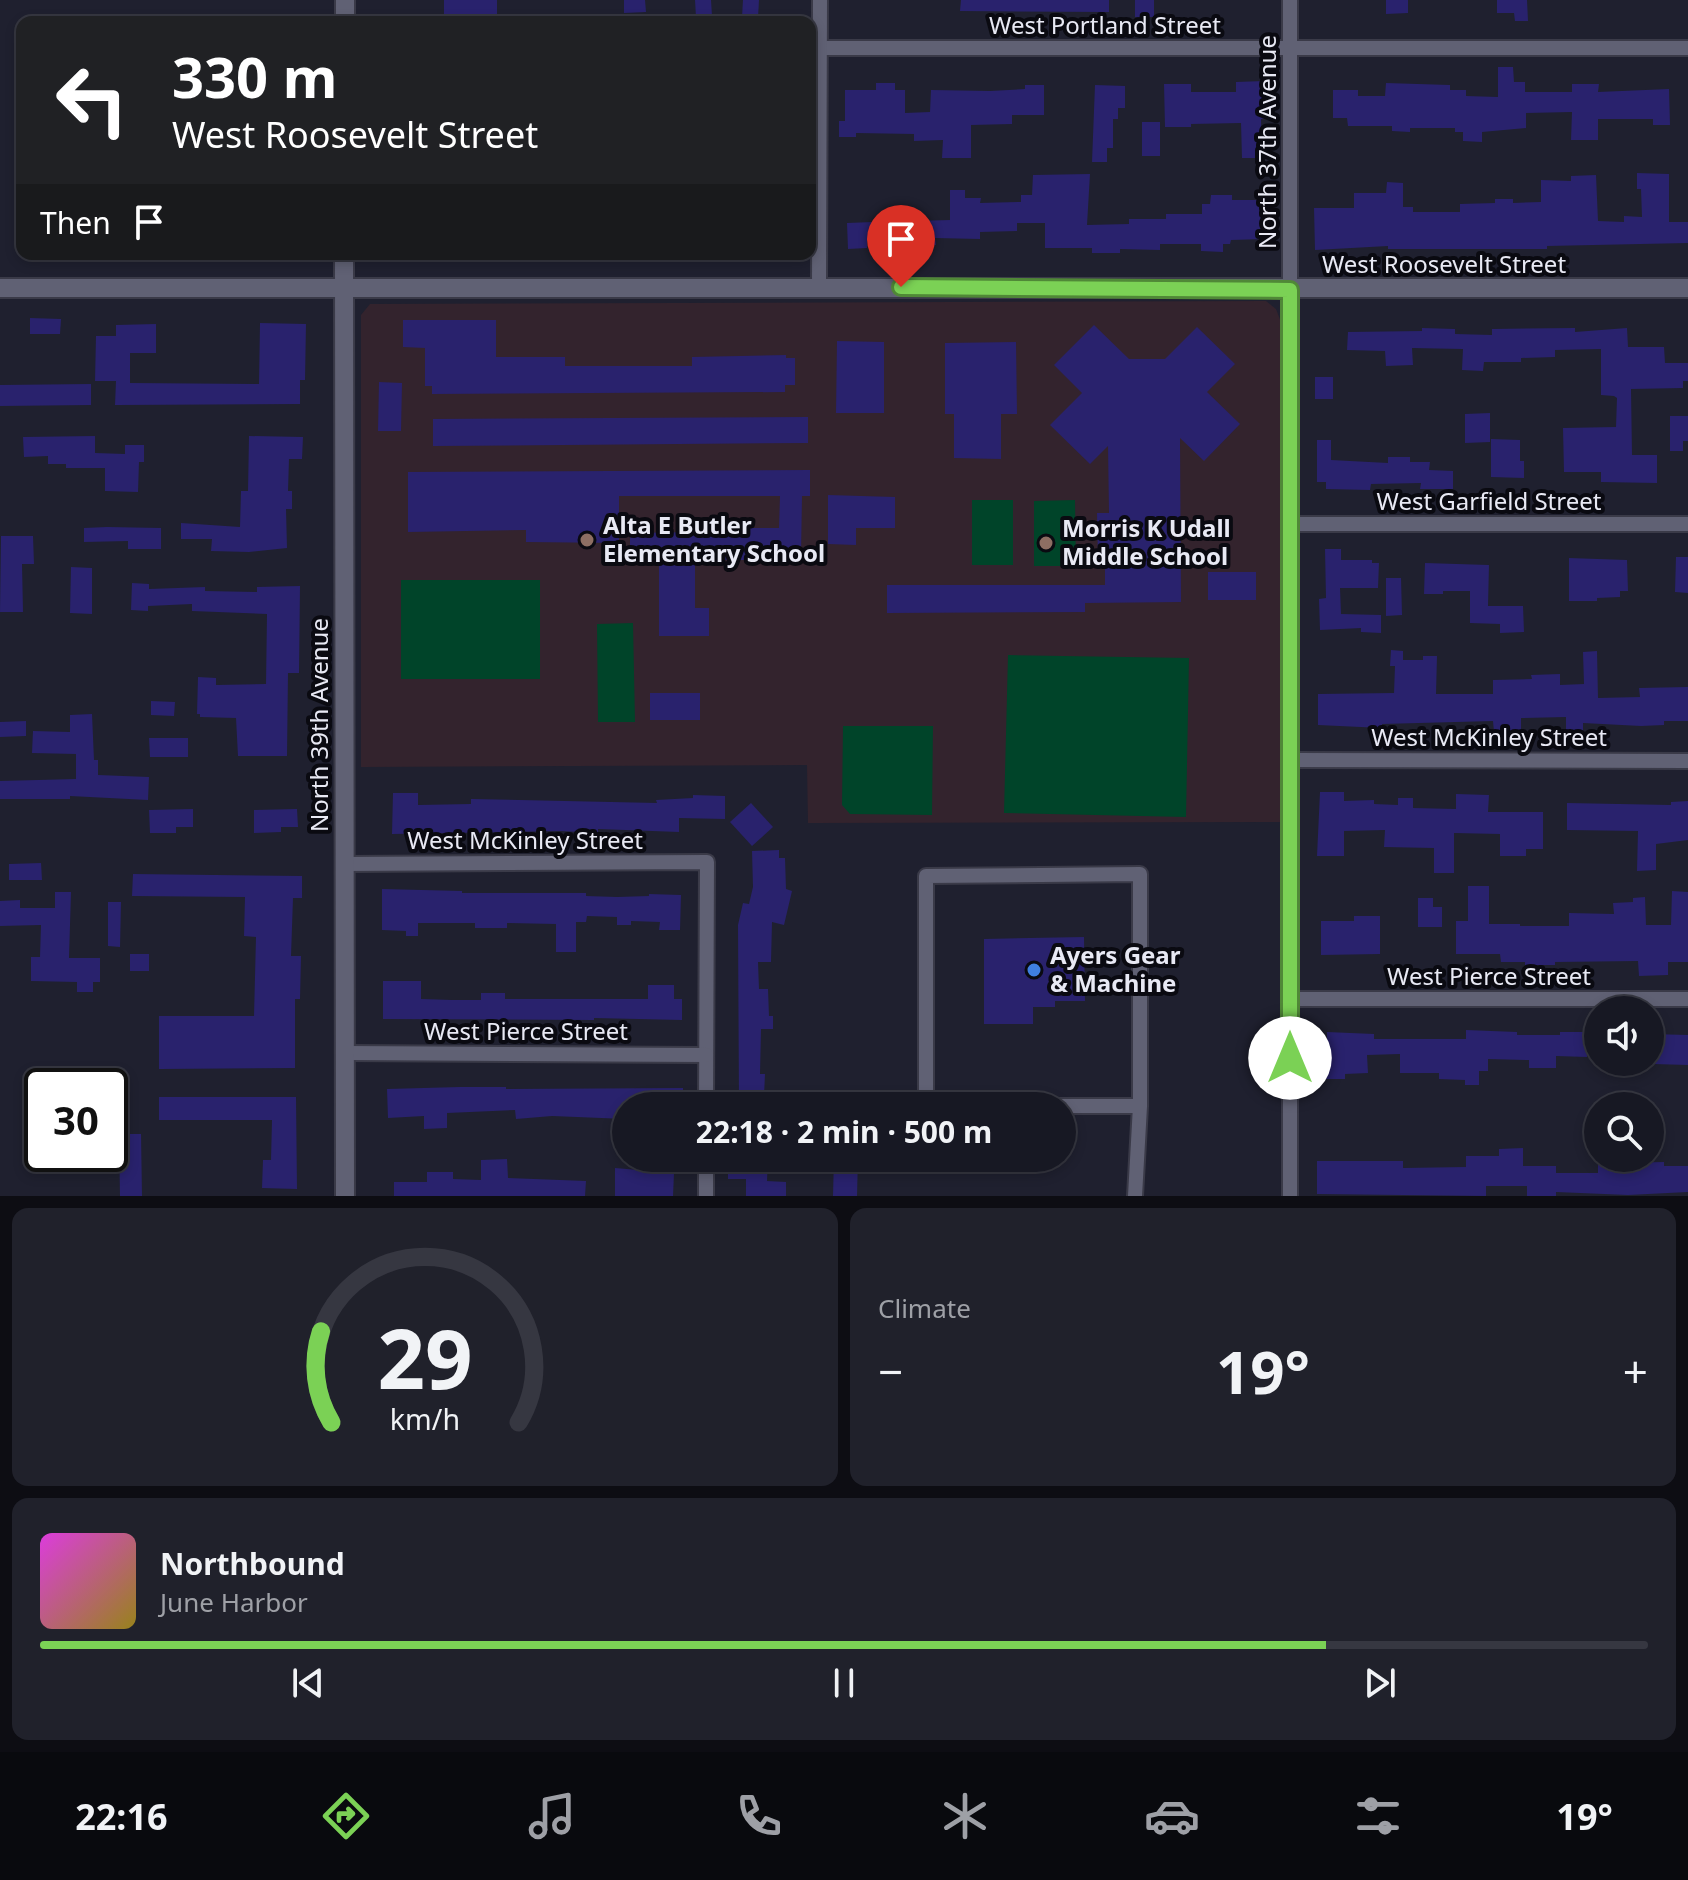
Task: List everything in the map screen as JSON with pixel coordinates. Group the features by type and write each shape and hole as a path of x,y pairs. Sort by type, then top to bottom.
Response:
{"street":[{"path":"816,38 820,0"},
{"name":"North 37th Avenue","path":"1290,0 1290,1196"},
{"name":"West Portland Street","path":"816,48 1688,48"},
{"path":"816,108 819,286"},
{"name":"North 39th Avenue","path":"344,260 345,1196"},
{"name":"West Roosevelt Street","path":"0,288 1688,288"},
{"name":"West Garfield Street","path":"1290,524 1688,524"},
{"name":"West McKinley Street","path":"1290,760 1688,761"},
{"name":"West McKinley Street","path":"344,864 707,862 706,1055"},
{"path":"926,1092 926,876 1140,874 1140,1106 1135,1196"},
{"name":"West Pierce Street","path":"1290,999 1688,999"},
{"name":"West Pierce Street","path":"345,1053 706,1055"},
{"path":"706,1055 706,1092"},
{"path":"1076,1106 1140,1106"},
{"path":"706,1172 706,1196"}],"shaded area":[{"path":"1266,301 1276,309 1281,322 1280,822 808,823 807,765 361,767 361,315 370,304"}],"green space":[{"path":"972,500 1013,500 1013,565 972,565"},
{"path":"1075,500 1076,566 1034,566 1034,501"},
{"path":"401,580 540,580 540,679 401,679"},
{"path":"633,623 635,722 598,722 597,624"},
{"path":"1008,655 1189,658 1186,817 1004,813"},
{"path":"843,726 933,726 932,815 850,814 842,805"}],"building":[{"path":"444,0 497,0 497,14 444,14"},
{"path":"624,0 645,0 646,12 624,13"},
{"path":"695,0 711,0 712,16 696,16"},
{"path":"743,0 759,0 758,16 742,16"},
{"path":"961,0 1109,0 1109,12 960,11"},
{"path":"1135,0 1154,0 1154,17 1135,17"},
{"path":"1386,0 1408,0 1408,13 1386,14"},
{"path":"1497,0 1527,0 1528,21 1515,21 1514,13 1497,13"},
{"path":"1498,67 1513,67 1514,82 1525,82 1525,92 1572,92 1572,84 1599,84 1598,92 1669,89 1670,125 1653,125 1653,119 1598,119 1598,140 1571,140 1572,112 1526,113 1526,128 1482,132 1482,142 1463,141 1463,132 1455,132 1455,128 1392,131 1392,126 1348,126 1347,118 1333,118 1333,90 1358,90 1358,96 1385,96 1386,83 1450,85 1450,90 1466,90 1466,96 1498,97"},
{"path":"1264,81 1265,94 1270,94 1270,118 1261,119 1262,158 1242,158 1241,123 1165,127 1164,84 1191,84 1191,92 1236,92 1236,82"},
{"path":"876,83 895,83 895,90 905,90 905,113 930,112 931,90 990,91 1044,85 1044,115 1012,115 1012,124 971,125 971,158 942,158 943,140 914,141 914,134 856,133 856,137 839,137 839,121 845,121 845,90 876,90"},
{"path":"1095,85 1125,86 1125,108 1118,108 1118,119 1113,119 1113,148 1107,148 1107,162 1092,162"},
{"path":"1142,122 1160,122 1160,156 1142,156"},
{"path":"1637,173 1669,174 1669,222 1688,222 1688,243 1547,246 1547,249 1388,249 1388,246 1315,250 1314,208 1354,208 1354,193 1386,193 1387,182 1403,183 1403,207 1413,207 1413,212 1460,212 1460,204 1495,203 1495,199 1513,199 1513,203 1541,202 1541,180 1571,181 1571,176 1596,175 1598,221 1624,222 1624,216 1642,217"},
{"path":"1090,174 1087,225 1129,224 1129,219 1166,219 1166,214 1202,214 1202,204 1210,204 1211,195 1232,195 1232,200 1263,200 1264,239 1231,240 1230,244 1223,244 1223,252 1201,251 1201,244 1160,244 1160,250 1120,249 1120,253 1092,253 1092,248 1045,248 1045,223 1017,223 1017,231 980,232 980,239 935,238 936,245 915,245 914,221 950,220 950,190 965,190 965,198 981,198 980,203 1021,202 1021,195 1032,195 1033,175"},
{"path":"873,222 874,240 867,240 867,248 848,249 847,223"},
{"path":"30,318 61,319 60,334 30,334"},
{"path":"403,320 496,320 496,357 565,357 565,366 692,366 692,357 786,355 786,358 795,358 795,385 785,385 785,392 432,394 432,386 425,386 425,348 403,347"},
{"path":"260,323 306,324 305,380 300,380 300,404 115,405 116,381 95,381 96,336 116,336 116,325 156,324 156,353 130,353 130,383 259,384"},
{"path":"1094,325 1129,359 1165,359 1197,327 1235,364 1207,392 1240,424 1204,461 1180,438 1181,602 1085,603 1085,612 887,613 887,585 1105,585 1105,559 1098,559 1097,513 1109,513 1108,446 1090,464 1050,425 1082,393 1054,365"},
{"path":"1422,328 1455,329 1455,334 1492,335 1492,329 1575,328 1575,332 1627,328 1628,347 1664,347 1665,363 1688,363 1688,381 1683,381 1683,388 1631,389 1632,455 1657,455 1657,483 1601,482 1601,472 1564,472 1563,428 1616,427 1617,398 1601,395 1601,349 1555,350 1555,357 1521,358 1521,362 1484,362 1483,371 1462,370 1463,349 1412,348 1413,365 1386,366 1385,351 1347,350 1348,332 1422,331"},
{"path":"837,341 884,342 884,413 836,413"},
{"path":"1016,342 1017,414 1001,414 1001,459 954,458 954,414 945,414 945,343"},
{"path":"1315,377 1333,377 1333,399 1315,399"},
{"path":"379,382 402,383 401,431 378,431"},
{"path":"91,384 91,405 0,406 0,385"},
{"path":"1490,413 1490,442 1465,443 1465,414"},
{"path":"1670,416 1688,416 1688,441 1683,441 1683,451 1670,451"},
{"path":"808,417 808,443 433,446 433,419"},
{"path":"95,436 95,453 125,454 125,445 144,445 144,462 139,462 138,492 105,491 105,468 66,468 66,464 48,464 48,456 24,457 23,437"},
{"path":"249,436 303,437 302,459 289,459 288,491 292,491 292,509 286,509 287,548 249,552 211,551 212,539 181,539 181,523 240,527 241,491 248,491"},
{"path":"1491,439 1520,440 1524,478 1491,477"},
{"path":"1317,440 1331,440 1331,460 1388,463 1388,457 1410,457 1410,462 1430,462 1429,470 1453,471 1453,489 1420,489 1421,483 1371,484 1370,490 1326,489 1326,482 1317,482"},
{"path":"810,470 810,496 802,496 801,555 756,554 756,560 695,560 695,608 709,608 709,636 659,636 659,554 630,554 630,533 698,532 698,528 779,528 780,496 619,496 619,543 526,542 526,530 408,532 408,472"},
{"path":"828,495 895,497 895,528 856,528 856,545 828,544"},
{"path":"84,528 161,528 161,549 128,549 128,541 84,542"},
{"path":"1,536 33,536 34,564 22,564 23,612 0,612"},
{"path":"1325,549 1341,549 1341,560 1372,560 1372,563 1379,563 1378,588 1340,588 1341,614 1381,615 1381,633 1361,632 1361,628 1320,630 1319,599 1326,598"},
{"path":"1676,557 1688,557 1688,593 1675,592"},
{"path":"1569,558 1627,560 1628,591 1620,591 1620,597 1597,598 1597,601 1569,601"},
{"path":"1425,563 1489,565 1488,606 1523,606 1524,632 1500,633 1500,624 1470,623 1470,591 1424,594"},
{"path":"71,567 92,568 92,614 70,613"},
{"path":"1208,572 1256,572 1256,600 1208,600"},
{"path":"1386,578 1401,578 1402,615 1386,616"},
{"path":"132,583 149,584 149,589 205,587 205,591 257,592 257,587 300,586 299,673 288,673 287,756 238,756 236,718 200,717 197,714 198,677 216,678 216,685 266,684 267,614 192,611 192,604 148,606 148,611 131,610"},
{"path":"1391,650 1403,651 1403,660 1437,656 1436,694 1493,694 1493,680 1532,679 1531,675 1560,674 1560,685 1584,684 1583,652 1597,651 1598,698 1640,697 1639,688 1688,687 1688,721 1664,721 1664,725 1641,726 1583,723 1583,732 1566,733 1566,717 1521,718 1521,732 1494,732 1493,721 1382,724 1382,728 1318,725 1318,694 1394,693 1395,666 1390,666"},
{"path":"650,693 700,693 700,720 650,720"},
{"path":"151,701 175,702 174,716 151,715"},
{"path":"92,714 94,760 98,760 98,775 149,777 148,800 70,796 70,799 0,799 0,781 76,779 76,754 32,753 33,731 70,732 70,715"},
{"path":"26,721 26,736 0,737 0,722"},
{"path":"149,738 188,738 188,757 150,757"},
{"path":"1320,792 1344,792 1344,801 1374,800 1374,804 1398,805 1398,798 1413,798 1413,808 1456,809 1456,794 1489,795 1488,812 1543,812 1543,849 1526,849 1526,856 1500,856 1500,834 1454,833 1454,873 1434,873 1434,848 1384,847 1385,830 1344,831 1344,856 1317,856"},
{"path":"393,793 418,793 418,805 471,804 471,799 657,803 656,800 693,798 693,795 725,796 725,819 679,818 679,832 598,829 598,833 392,834"},
{"path":"1688,801 1688,840 1656,844 1656,870 1637,871 1638,831 1567,830 1567,803 1671,805 1671,802"},
{"path":"751,803 773,827 752,846 730,822"},
{"path":"193,809 193,827 176,827 176,833 150,833 149,810"},
{"path":"297,809 298,827 281,827 281,832 254,833 254,810"},
{"path":"779,850 779,858 785,858 786,889 792,891 784,925 772,922 771,962 758,962 759,989 768,989 769,1016 773,1016 773,1029 761,1029 760,1074 765,1074 764,1092 739,1092 738,925 743,903 749,904 753,887 752,851"},
{"path":"41,863 42,880 9,880 9,864"},
{"path":"133,874 302,876 302,898 293,898 291,956 301,956 300,999 295,999 295,1068 159,1069 159,1016 254,1016 256,937 244,936 245,897 132,896"},
{"path":"1468,886 1489,886 1489,924 1520,926 1569,926 1569,913 1614,914 1613,903 1633,902 1633,898 1645,897 1646,925 1671,925 1672,891 1688,892 1688,962 1668,962 1668,975 1639,976 1638,961 1525,965 1525,962 1501,962 1500,954 1456,954 1456,921 1468,921"},
{"path":"382,889 462,893 586,893 586,896 617,897 681,895 680,930 659,930 660,922 631,921 631,925 617,925 617,917 587,916 586,922 576,922 576,952 556,952 556,924 507,923 507,928 475,928 475,923 418,923 418,936 406,936 406,931 382,930"},
{"path":"55,892 71,892 69,958 100,958 100,982 93,982 93,992 77,992 77,982 31,981 31,957 40,957 41,925 0,926 0,901 20,900 20,908 55,908"},
{"path":"1418,898 1433,898 1433,907 1442,907 1442,927 1418,927"},
{"path":"108,902 121,902 120,947 108,946"},
{"path":"1354,916 1380,916 1380,954 1321,955 1321,921 1354,921"},
{"name":"Ayers Gear & Machine","path":"1084,937 1085,1001 1055,1001 1055,1007 1033,1007 1033,1024 984,1024 984,939"},
{"path":"130,954 149,954 149,971 130,971"},
{"path":"383,981 421,981 421,999 452,1000 481,1000 481,993 505,993 505,999 648,999 648,985 674,985 674,999 682,999 682,1020 383,1019"},
{"path":"1466,1030 1517,1032 1517,1035 1584,1032 1584,1057 1556,1056 1556,1068 1529,1068 1529,1060 1488,1059 1488,1071 1479,1071 1479,1085 1465,1085 1465,1080 1439,1079 1439,1073 1400,1073 1400,1054 1367,1055 1368,1073 1345,1074 1345,1079 1317,1079 1317,1047 1327,1047 1327,1032 1374,1034 1374,1039 1466,1039"},
{"path":"1664,1034 1688,1035 1688,1065 1664,1064"},
{"path":"683,1088 683,1092 612,1092 612,1118 552,1116 516,1119 515,1110 447,1113 447,1128 424,1129 424,1116 388,1118 387,1089"},
{"path":"159,1097 296,1097 297,1189 262,1188 263,1160 271,1160 272,1120 159,1120"},
{"path":"128,1134 141,1134 142,1196 120,1196 120,1172 128,1172"},
{"path":"1523,1148 1523,1166 1556,1166 1556,1173 1664,1172 1664,1166 1688,1166 1688,1192 1628,1195 1556,1192 1556,1196 1527,1196 1527,1186 1486,1186 1486,1196 1317,1194 1317,1161 1403,1161 1403,1168 1466,1167 1466,1156 1499,1156 1499,1149"},
{"path":"507,1159 508,1178 586,1181 585,1196 394,1196 394,1182 427,1182 427,1172 453,1172 453,1179 481,1180 481,1160"},
{"path":"615,1172 674,1173 673,1196 615,1196"},
{"path":"728,1172 767,1172 767,1181 786,1182 786,1196 746,1196 746,1179 728,1179"},
{"path":"834,1172 858,1172 857,1196 833,1196"}],"place":[{"name":"Alta E Butler Elementary School","path":"587,540"},
{"name":"Morris K Udall Middle School","path":"1046,543"},
{"name":"Ayers Gear & Machine","path":"1034,970"}],"route":[{"path":"901,287 1290,290 1290,1058"}]}
